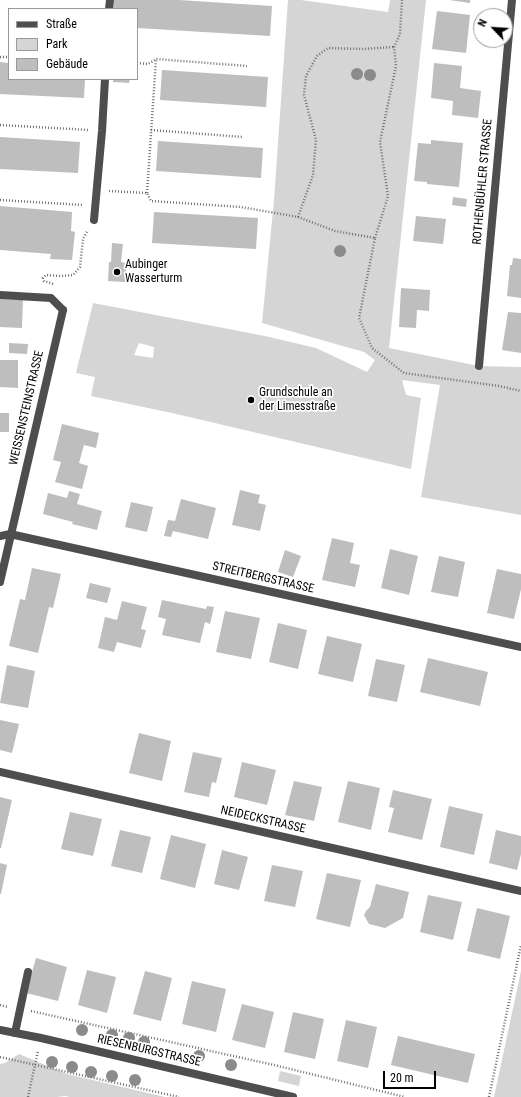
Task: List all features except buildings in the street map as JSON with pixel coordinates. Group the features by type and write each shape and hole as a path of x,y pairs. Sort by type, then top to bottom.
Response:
{"street":[{"name":"ROTHENBÜHLER STRASSE","path":"479,366 512,0"},
{"path":"94,220 105,80"},
{"name":"WEISSENSTEINSTRASSE","path":"0,296 51,298 62,310 0,582"},
{"name":"STREITBERGSTRASSE","path":"0,536 10,534 521,647"},
{"name":"NEIDECKSTRASSE","path":"0,772 521,892"},
{"path":"15,1033 28,972"},
{"name":"RIESENBURGSTRASSE","path":"0,1030 41,1038 283,1096 293,1097"}],"path":[{"path":"402,0 400,34 394,47 396,66 380,142 388,196 375,238 359,318 372,348 404,373 500,386 521,391"},
{"path":"298,217 313,175 316,140 304,95 306,76 317,56 328,48 363,49 394,47"},
{"path":"156,59 146,194 151,201 241,207 298,217 335,231 375,238"},
{"path":"138,63 148,64 156,59 247,66"},
{"path":"0,125 102,131"},
{"path":"151,130 243,137"},
{"path":"96,190 146,194"},
{"path":"0,200 95,206"},
{"path":"56,286 44,281 43,278 46,275 74,275 80,266 83,239 94,220"},
{"path":"489,1097 521,945"},
{"path":"0,1005 274,1065 405,1097"},
{"path":"28,1097 41,1038"},
{"path":"0,1057 179,1097"}],"green space":[{"path":"288,0 301,0 388,12 390,0 426,0 389,348 479,366 521,367 521,515 421,497 440,385 402,380 406,395 421,398 411,469 172,413 91,396 95,377 76,373 93,303 265,336 316,348 367,372 375,360 364,352 262,323 274,200","holes":["139,343 154,347 153,358 134,355"]},
{"path":"521,971 521,1097 494,1097"},
{"path":"19,1054 67,1074 165,1097 0,1097 0,1064 5,1063"},
{"path":"280,1071 301,1076 299,1086 278,1081"}],"place":[{"name":"Aubinger Wasserturm","path":"117,272"},
{"name":"Grundschule an der Limesstraße","path":"251,400"}]}
